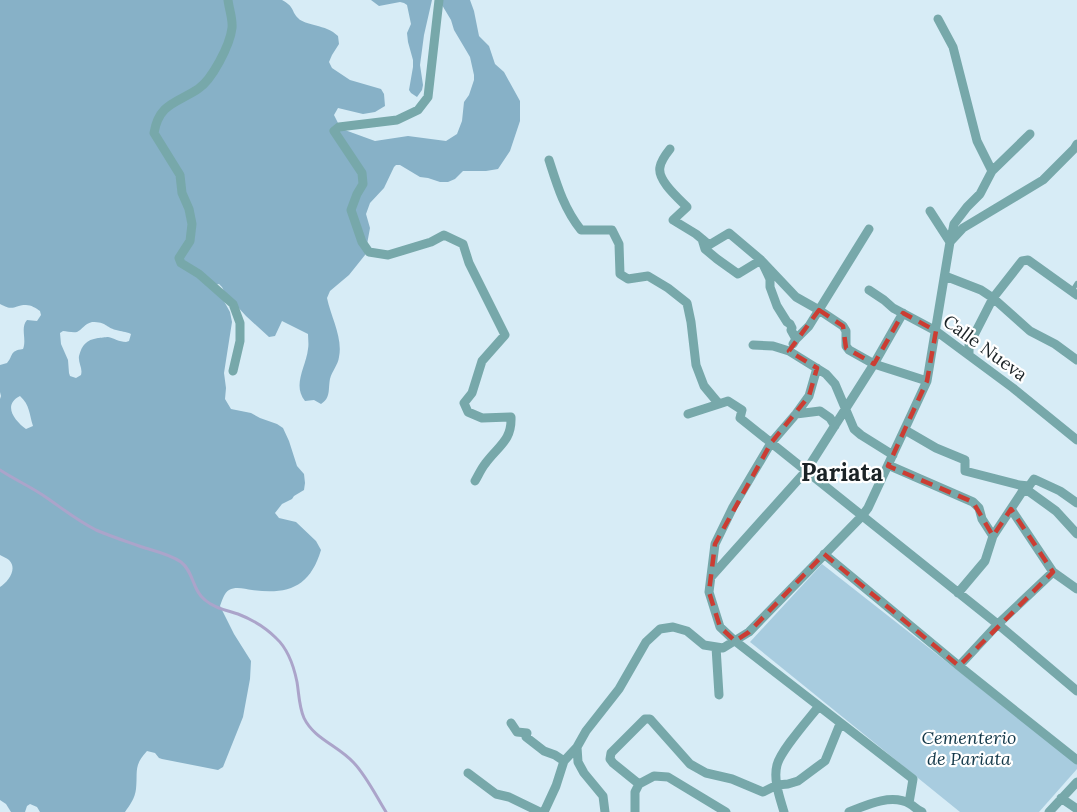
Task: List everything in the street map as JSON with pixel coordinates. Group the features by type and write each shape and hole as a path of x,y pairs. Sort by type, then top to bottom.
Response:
{"street":[{"path":"228,0 232,27 225,51 214,71 201,88 168,105 156,121 154,133 180,175 182,193 189,209 192,224 190,241 179,258 180,263 200,274 234,304 240,323 240,341 233,371"},
{"path":"439,0 428,97 418,110 398,120 339,126 334,130 362,173 363,184 351,210 362,242 369,252 388,255 431,242 444,235 463,244 469,263 505,335 482,361 472,393 464,404 468,412 482,418 511,417 511,429 504,442 484,465 475,482"},
{"path":"938,19 953,47 977,141 992,171"},
{"path":"468,773 496,794 509,796 542,812 556,786 564,761 577,747 586,731 619,688 646,642 660,629 673,627 687,631 704,645 723,648 749,632 862,516 868,508 927,381 954,224 980,194 992,171 1030,134"},
{"path":"950,242 963,228 1043,180 1077,144"},
{"path":"669,149 660,165 660,174 672,192 687,207 673,220 709,245 729,233 761,260 796,297 843,326 846,331 846,346 849,350 874,364 927,381"},
{"path":"549,160 558,191 571,217 581,230 612,230 619,244 620,274 628,279 648,276 687,303 696,365 704,386 719,404"},
{"path":"930,211 950,242"},
{"path":"789,351 796,339 809,326 869,230"},
{"path":"702,239 705,249 738,274 761,260"},
{"path":"761,260 770,279 770,287 777,306 790,324 796,339"},
{"path":"969,355 969,345 993,298 1022,261 1028,260 1075,290"},
{"path":"945,276 981,290 1030,331 1055,344 1077,360"},
{"name":"Calle Nueva","path":"869,290 893,308 936,331 1013,388 1077,440"},
{"path":"711,577 806,471 903,314"},
{"path":"753,345 773,346 789,351 826,374 836,384 854,429 893,455"},
{"path":"817,368 809,396 771,442 733,507 715,544 709,592 720,627 735,641 913,779 909,803"},
{"path":"688,414 728,401 742,410 740,418 998,624 1074,688 1077,676"},
{"path":"796,414 820,411 830,418 835,426"},
{"path":"905,430 936,448 966,460 965,471 1019,485 1029,486 1034,479 1060,491 1077,503"},
{"path":"888,465 973,502 979,508 982,519 993,536"},
{"path":"958,593 985,561 993,536 1022,492 1027,490 1056,511 1077,534"},
{"path":"1011,508 1053,572 1077,589"},
{"path":"824,554 958,666 1077,760"},
{"path":"958,666 1053,572"},
{"path":"716,647 719,695"},
{"path":"784,812 777,785 777,767 781,756 819,706"},
{"path":"639,784 613,764 610,753 645,719 650,719 690,764 706,773 732,779 763,792 777,785 798,781 825,761 840,724"},
{"path":"511,723 517,732 527,733 526,737 544,751 564,761"},
{"path":"577,747 578,762 603,796 605,812"},
{"path":"635,812 635,792 639,784 654,776 669,777 721,810"},
{"path":"1049,812 1077,782"},
{"path":"1061,798 1077,809"},
{"path":"849,812 871,803 893,800 909,803 922,812"}],"highlighted area":[{"path":"819,310 843,326 846,348 874,364 903,313 936,331 927,381 888,466 973,502 993,536 1011,509 1053,572 959,666 824,554 749,632 735,641 720,627 709,592 715,544 771,443 809,396 817,368 789,351"}],"green space":[{"name":"Cementerio de Pariata","path":"822,564 1077,764 1077,769 1039,812 960,812 750,642"}],"shaded area":[{"path":"0,0 282,0 291,7 301,21 328,29 338,36 339,44 329,62 332,68 350,80 381,89 384,94 385,106 375,112 363,114 338,108 334,115 342,129 375,141 408,136 446,141 457,134 462,121 464,102 469,95 474,75 470,57 439,0 470,0 479,36 489,46 495,64 504,72 520,101 520,121 510,151 498,169 463,171 448,182 420,177 400,165 394,167 384,188 370,203 366,214 370,228 365,255 349,275 330,291 327,298 340,350 330,379 328,396 324,402 321,404 314,400 305,401 301,395 300,382 307,356 308,334 282,321 275,336 269,337 246,316 219,284 215,285 230,312 232,322 224,373 225,399 231,409 251,413 283,428 297,466 304,474 305,483 304,490 282,504 275,513 279,518 296,522 316,541 321,550 311,573 296,586 276,591 235,588 227,591 223,597 220,606 251,661 243,717 223,767 218,770 162,759 155,753 147,751 138,765 135,792 125,812 40,812 37,807 30,804 25,812 11,812 0,800 0,587 9,579 13,567 9,560 0,555 0,365 7,363 14,352 23,349 24,326 27,320 37,321 41,315 40,311 30,306 22,305 11,308 0,304","holes":["92,322 131,334 129,341 123,342 108,337 88,342 83,346 79,356 81,375 76,378 70,376 60,333 63,331 77,332","20,396 27,406 33,426 26,429 18,422 11,408"]},
{"path":"371,0 432,0 420,65 423,85 417,97 409,90 413,60 407,33 411,24 407,5 400,2 379,6"}],"waterway":[{"path":"0,470 96,530 166,554 181,562 205,600 216,607 248,618 272,634 290,658 301,709 308,725 354,763 386,812"}],"district":[{"name":"Pariata","path":"842,473"}]}
